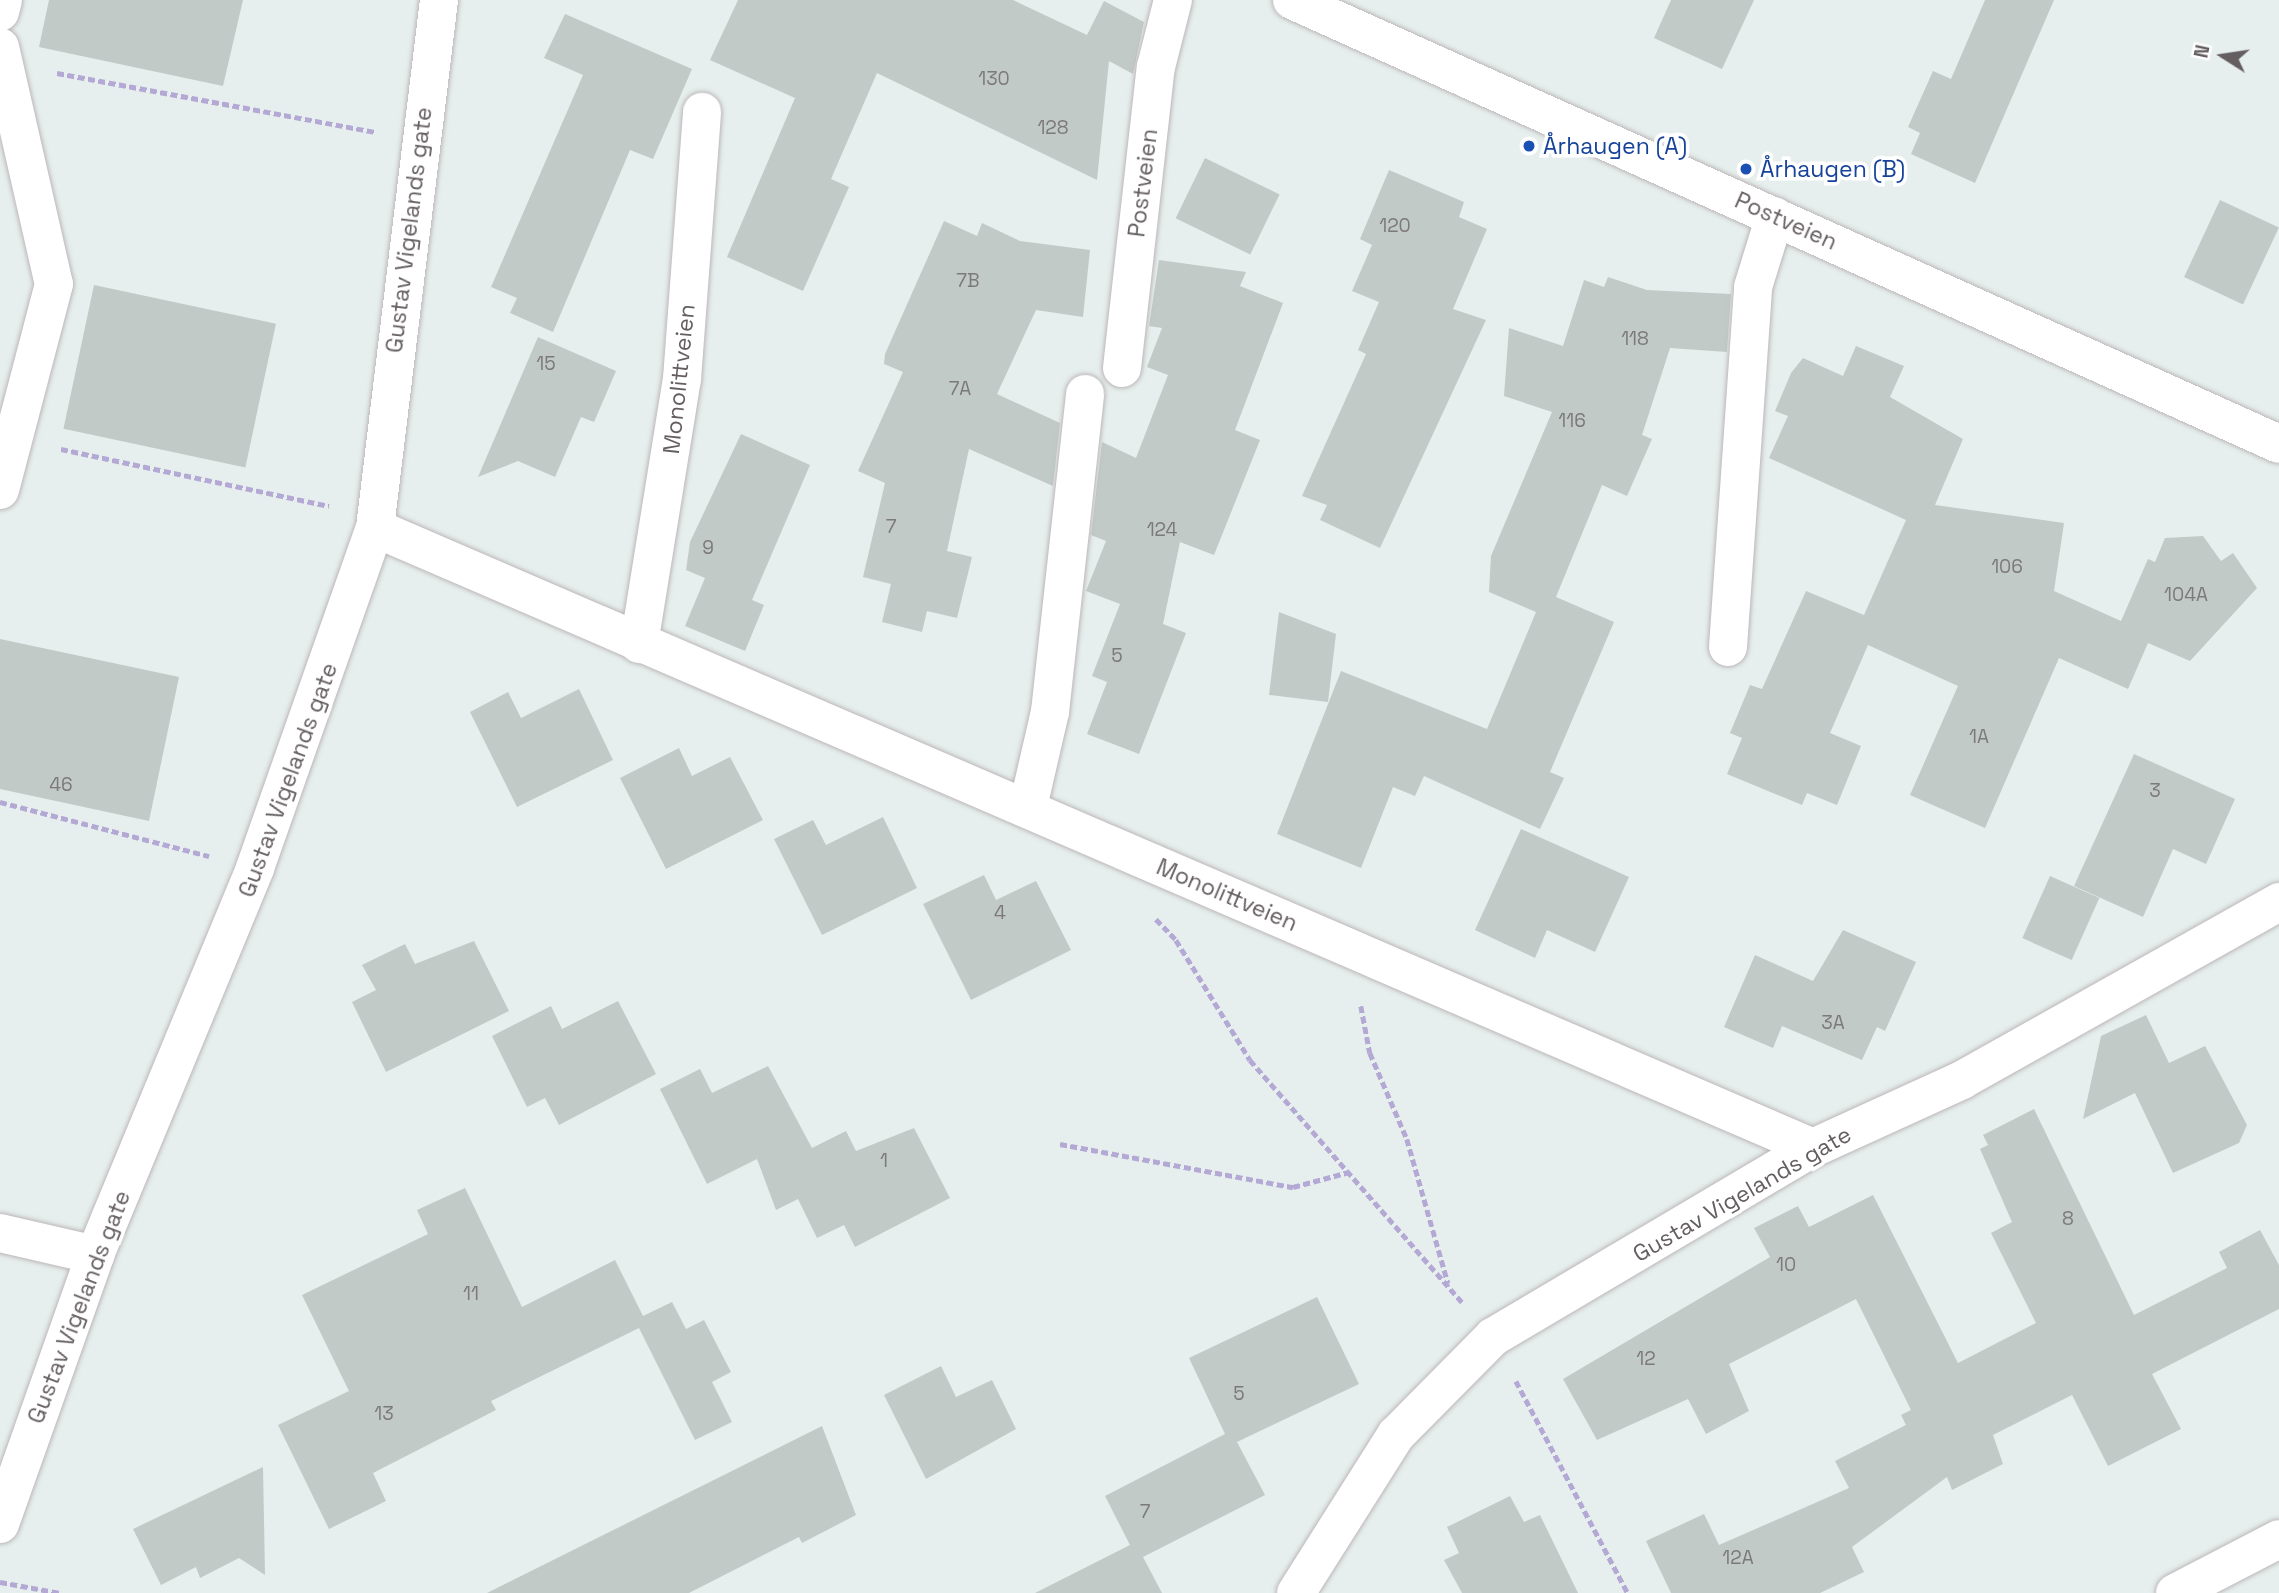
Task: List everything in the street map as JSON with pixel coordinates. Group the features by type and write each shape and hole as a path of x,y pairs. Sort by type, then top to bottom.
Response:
{"street":[{"path":"0,12 3,0"},
{"name":"Gustav Vigelands gate","path":"0,1524 95,1255 255,868 375,528 419,139 439,0"},
{"name":"Postveien","path":"1122,368 1156,67 1173,0"},
{"name":"Postveien","path":"1307,3 2279,444"},
{"path":"0,490 54,284 2,55"},
{"name":"Monolittveien","path":"639,644 682,379 702,112"},
{"path":"1728,647 1752,286 1775,216"},
{"path":"1028,807 1050,712 1085,394"},
{"name":"Monolittveien","path":"375,528 639,644 1028,807 1813,1148"},
{"name":"Gustav Vigelands gate","path":"1296,1593 1396,1434 1493,1338 1813,1148 1962,1080 2279,902"},
{"path":"0,1233 95,1255"},
{"path":"2175,1593 2279,1539"}],"path":[{"path":"2,55 419,139"},
{"path":"15,439 345,510 375,528"},
{"path":"0,802 255,868"},
{"path":"1150,914 1175,940 1250,1060 1493,1338 1628,1593"},
{"path":"1335,941 1359,998 1370,1053 1407,1139 1450,1287"},
{"path":"1060,1144 1293,1187 1349,1172"},
{"path":"0,1582 61,1593"}],"building":[{"path":"49,0 243,0 223,86 39,47"},
{"path":"738,0 1013,0 1087,35 1104,1 1144,22 1133,74 1109,61 1097,180 877,73 831,179 849,187 803,291 727,257 795,98 710,60"},
{"path":"1671,0 1754,0 1722,69 1654,38"},
{"path":"1985,0 2054,0 1975,183 1911,154 1920,133 1908,127 1933,71 1951,79"},
{"path":"565,14 692,69 653,159 630,150 553,332 510,313 517,298 491,287 583,75 544,58"},
{"path":"1205,158 1280,194 1250,255 1176,218"},
{"path":"1389,170 1464,202 1459,217 1487,229 1453,309 1486,320 1380,548 1320,520 1327,505 1302,496 1366,354 1358,350 1379,302 1352,291 1372,245 1360,239"},
{"path":"2220,200 2279,227 2243,305 2184,277"},
{"path":"944,221 977,236 982,223 1020,241 1090,250 1083,317 1036,310 997,394 1060,423 1053,486 969,449 947,551 972,557 957,618 927,611 922,632 882,622 891,584 863,577 885,483 858,471 903,372 884,364 885,354"},
{"path":"1159,260 1246,272 1240,286 1283,303 1235,430 1260,440 1214,555 1180,542 1163,624 1186,633 1139,754 1087,734 1107,682 1092,676 1120,604 1086,591 1106,541 1091,535 1102,442 1136,458 1168,375 1147,367 1162,328 1149,326"},
{"path":"1608,277 1647,290 1731,294 1727,352 1670,348 1642,435 1652,439 1627,496 1602,485 1556,597 1614,622 1550,772 1564,778 1540,829 1424,776 1415,796 1393,787 1361,868 1277,834 1341,671 1487,729 1536,612 1489,592 1491,556 1552,412 1504,396 1509,328 1563,346 1584,280 1604,287"},
{"path":"94,285 276,324 245,467 63,429"},
{"path":"538,337 616,371 594,422 581,417 555,477 518,461 478,477"},
{"path":"1856,346 1904,366 1890,397 1963,439 1935,505 2064,523 2054,591 2121,621 2148,559 2155,562 2165,538 2203,536 2221,561 2233,553 2257,588 2190,661 2148,643 2128,689 2059,658 1985,828 1910,795 1958,686 1868,645 1830,733 1861,746 1837,805 1807,793 1802,805 1727,774 1742,738 1730,733 1750,685 1762,689 1806,591 1864,615 1906,520 1769,458 1788,416 1775,411 1791,373 1803,358 1843,376"},
{"path":"741,434 810,465 752,600 764,605 745,651 685,626 705,578 686,570 690,542"},
{"path":"1279,612 1336,634 1328,702 1269,695"},
{"path":"0,639 179,677 149,821 0,789"},
{"path":"579,689 613,760 517,807 470,712 508,692 521,718"},
{"path":"679,748 692,776 730,757 763,820 666,869 620,778"},
{"path":"2134,754 2235,799 2206,864 2173,849 2143,917 2074,886"},
{"path":"883,817 917,888 822,935 774,839 813,820 826,845"},
{"path":"1521,829 1629,877 1595,952 1547,930 1535,958 1475,930"},
{"path":"984,875 996,900 1036,881 1071,950 971,1000 923,904"},
{"path":"2050,876 2099,898 2072,960 2022,938"},
{"path":"1843,930 1916,962 1885,1031 1877,1027 1862,1060 1782,1026 1773,1048 1724,1027 1755,955 1813,981"},
{"path":"474,941 509,1011 386,1072 352,1002 376,990 362,965 405,944 415,964"},
{"path":"618,1001 656,1074 559,1125 545,1098 527,1107 492,1036 551,1006 562,1029"},
{"path":"2146,1015 2169,1063 2205,1046 2247,1125 2239,1143 2173,1173 2135,1093 2083,1119 2101,1036"},
{"path":"768,1066 812,1148 846,1131 856,1151 914,1128 950,1198 855,1247 844,1225 817,1238 798,1199 776,1210 757,1159 707,1184 660,1089 700,1069 712,1093"},
{"path":"2034,1109 2134,1315 2227,1268 2219,1252 2260,1230 2279,1265 2279,1309 2152,1374 2181,1429 2108,1466 2072,1395 1993,1435 2003,1464 1952,1490 1947,1477 1852,1547 1864,1572 1820,1593 1671,1593 1646,1541 1704,1514 1719,1545 1849,1488 1835,1461 1906,1425 1901,1415 1911,1410 1856,1299 1729,1364 1749,1411 1706,1434 1688,1399 1597,1440 1563,1379 1770,1257 1754,1228 1798,1206 1809,1227 1873,1195 1958,1363 2036,1323 1991,1233 2012,1222 1980,1149 1988,1145 1983,1135"},
{"path":"465,1188 522,1307 615,1260 643,1316 672,1302 686,1329 704,1320 731,1372 712,1382 732,1422 695,1440 639,1328 491,1401 496,1410 373,1473 386,1501 329,1529 278,1425 349,1391 302,1295 428,1234 417,1210"},
{"path":"1317,1297 1359,1384 1237,1442 1265,1495 1143,1557 1162,1593 1035,1593 1130,1545 1105,1496 1225,1434 1189,1358"},
{"path":"941,1366 956,1397 992,1380 1016,1429 926,1479 884,1395"},
{"path":"822,1426 856,1515 802,1543 799,1537 689,1593 487,1593"},
{"path":"263,1467 265,1575 239,1558 200,1578 196,1567 161,1585 133,1529"},
{"path":"1510,1496 1524,1522 1540,1515 1578,1593 1462,1593 1444,1560 1459,1553 1447,1527"}],"place":[{"name":"Århaugen (A)","path":"1529,146"},
{"name":"Århaugen (B)","path":"1746,169"}]}
